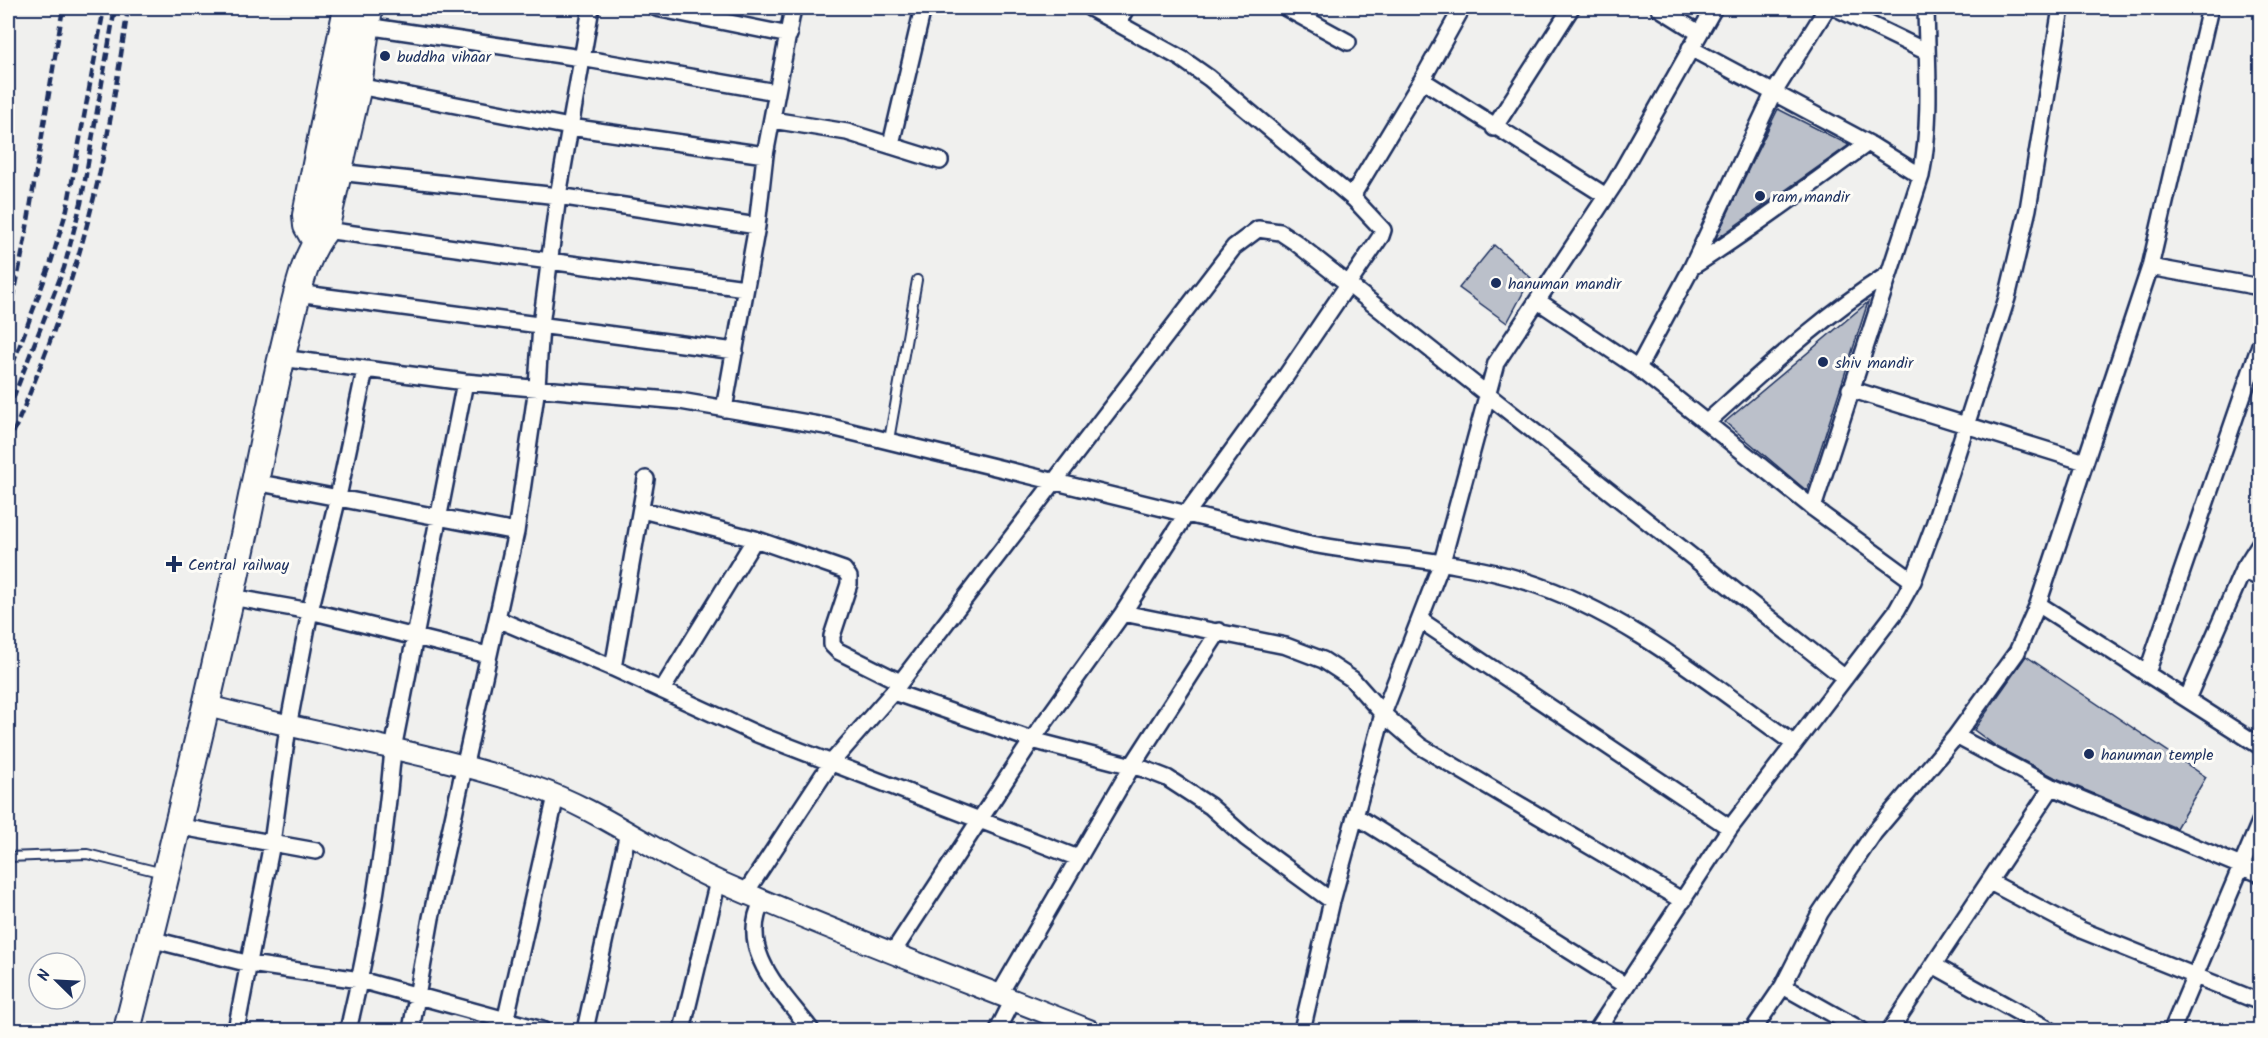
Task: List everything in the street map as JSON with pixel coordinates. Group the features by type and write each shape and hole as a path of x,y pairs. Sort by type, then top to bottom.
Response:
{"highway":[{"path":"320,236 308,226 306,215 346,8"},
{"path":"127,1030 176,826 208,706 281,358 297,293 320,236 338,172 358,86 367,17"}],"street":[{"path":"411,1030 488,655 516,532 537,387 541,325 558,196 591,8"},
{"path":"656,8 789,35"},
{"path":"724,409 757,226 765,155 793,8"},
{"path":"891,144 923,8"},
{"path":"893,952 1032,740 1123,613 1187,513 1348,287 1383,230 1354,199 1209,78 1090,8"},
{"path":"1118,23 1126,8"},
{"path":"1286,8 1348,42"},
{"path":"1354,199 1355,190 1422,80 1462,8"},
{"path":"1494,128 1571,8"},
{"path":"1659,8 1699,33"},
{"path":"1302,1030 1332,901 1383,714 1442,561 1496,363 1606,196 1714,8"},
{"path":"1638,369 1692,267 1773,94 1827,8"},
{"path":"1836,8 1927,52"},
{"path":"1813,508 1887,274 1921,176 1926,148 1929,97 1926,8"},
{"path":"1597,1030 1730,828 1792,743 1897,610 1913,581 1968,425 2007,298 2028,209 2061,8"},
{"path":"1753,1030 1783,986 1820,913 1874,833 1956,736 2017,652 2038,604 2150,267 2210,8"},
{"path":"367,17 776,92"},
{"path":"1690,48 1868,143 1921,176"},
{"path":"1422,80 1494,128 1606,196"},
{"path":"358,86 570,127 765,155"},
{"path":"772,120 847,132 940,161"},
{"path":"1692,267 1737,239 1803,188 1868,143"},
{"path":"338,172 558,196 757,226"},
{"path":"811,1030 759,960 754,935 755,896 831,763 897,687 1234,247 1246,235 1258,229 1280,232 1845,678"},
{"path":"320,236 550,260 745,288"},
{"path":"2150,267 2260,287"},
{"path":"1707,422 1801,338 1887,274"},
{"path":"297,293 735,351"},
{"path":"1538,301 1638,369 1813,508 1913,581"},
{"path":"2147,673 2260,345"},
{"path":"281,358 465,382 670,400 831,427 1317,545 1360,553 1442,561 1523,581 1558,593 1656,646 1792,743"},
{"path":"236,1030 272,843 288,727 310,611 338,497 364,370"},
{"path":"348,1030 360,980 389,798 393,749 465,382"},
{"path":"1850,389 2085,462"},
{"path":"613,668 646,479"},
{"path":"255,482 338,497 437,519 516,532"},
{"path":"642,510 755,539 844,570 849,584 832,636 832,645 838,651 897,687 1032,740 1167,778 1189,791 1269,856 1332,901"},
{"path":"662,690 755,539"},
{"path":"2187,699 2243,570 2260,543"},
{"path":"2243,570 2260,578"},
{"path":"231,597 310,611 488,655"},
{"path":"2038,604 2260,746"},
{"path":"1123,613 1286,646 1323,660 1352,679 1383,714 1420,746 1683,901"},
{"path":"497,619 613,668 757,734 1078,858"},
{"path":"1420,620 1730,828"},
{"path":"998,1030 1006,997 1078,858 1131,766 1219,631"},
{"path":"208,706 288,727 465,766 536,787 628,832 718,881 1089,1030"},
{"path":"1956,736 2052,787 2241,864 2260,874"},
{"path":"1890,1030 1935,966 2052,787"},
{"path":"505,1022 556,796"},
{"path":"1356,816 1626,986"},
{"path":"2172,1030 2260,822"},
{"path":"176,826 316,851"},
{"path":"585,1030 628,832"},
{"path":"681,1030 718,881"},
{"path":"1990,882 2081,930 2260,1002"},
{"path":"150,939 250,964 360,980 505,1022 541,1030"},
{"path":"1935,966 2050,1030"},
{"path":"1783,986 1861,1030"}],"lane":[{"path":"889,440 917,280"},
{"path":"8,857 87,854 166,874"}],"path":[{"path":"156,8 189,13 190,8"}],"building":[{"name":"ram mandir","path":"1778,109 1849,145 1715,240 1751,164"},
{"name":"hanuman mandir","path":"1494,245 1531,278 1507,323 1459,288"},
{"name":"shiv mandir","path":"1868,302 1841,386 1807,491 1725,422"},
{"name":"hanuman temple","path":"2026,656 2206,777 2176,828 2056,778 1997,747 1974,730"}],"railway":[{"path":"8,326 25,239 63,8"},
{"path":"8,377 51,262 67,209 104,8"},
{"path":"8,411 64,268 81,203 115,8"},
{"path":"8,445 54,329 83,239 108,134 128,8"}],"place":[{"name":"buddha vihaar","path":"385,56"},
{"name":"ram mandir","path":"1760,196"},
{"name":"hanuman mandir","path":"1496,283"},
{"name":"shiv mandir","path":"1823,362"},
{"name":"Central railway","path":"174,564"},
{"name":"hanuman temple","path":"2089,754"}]}
